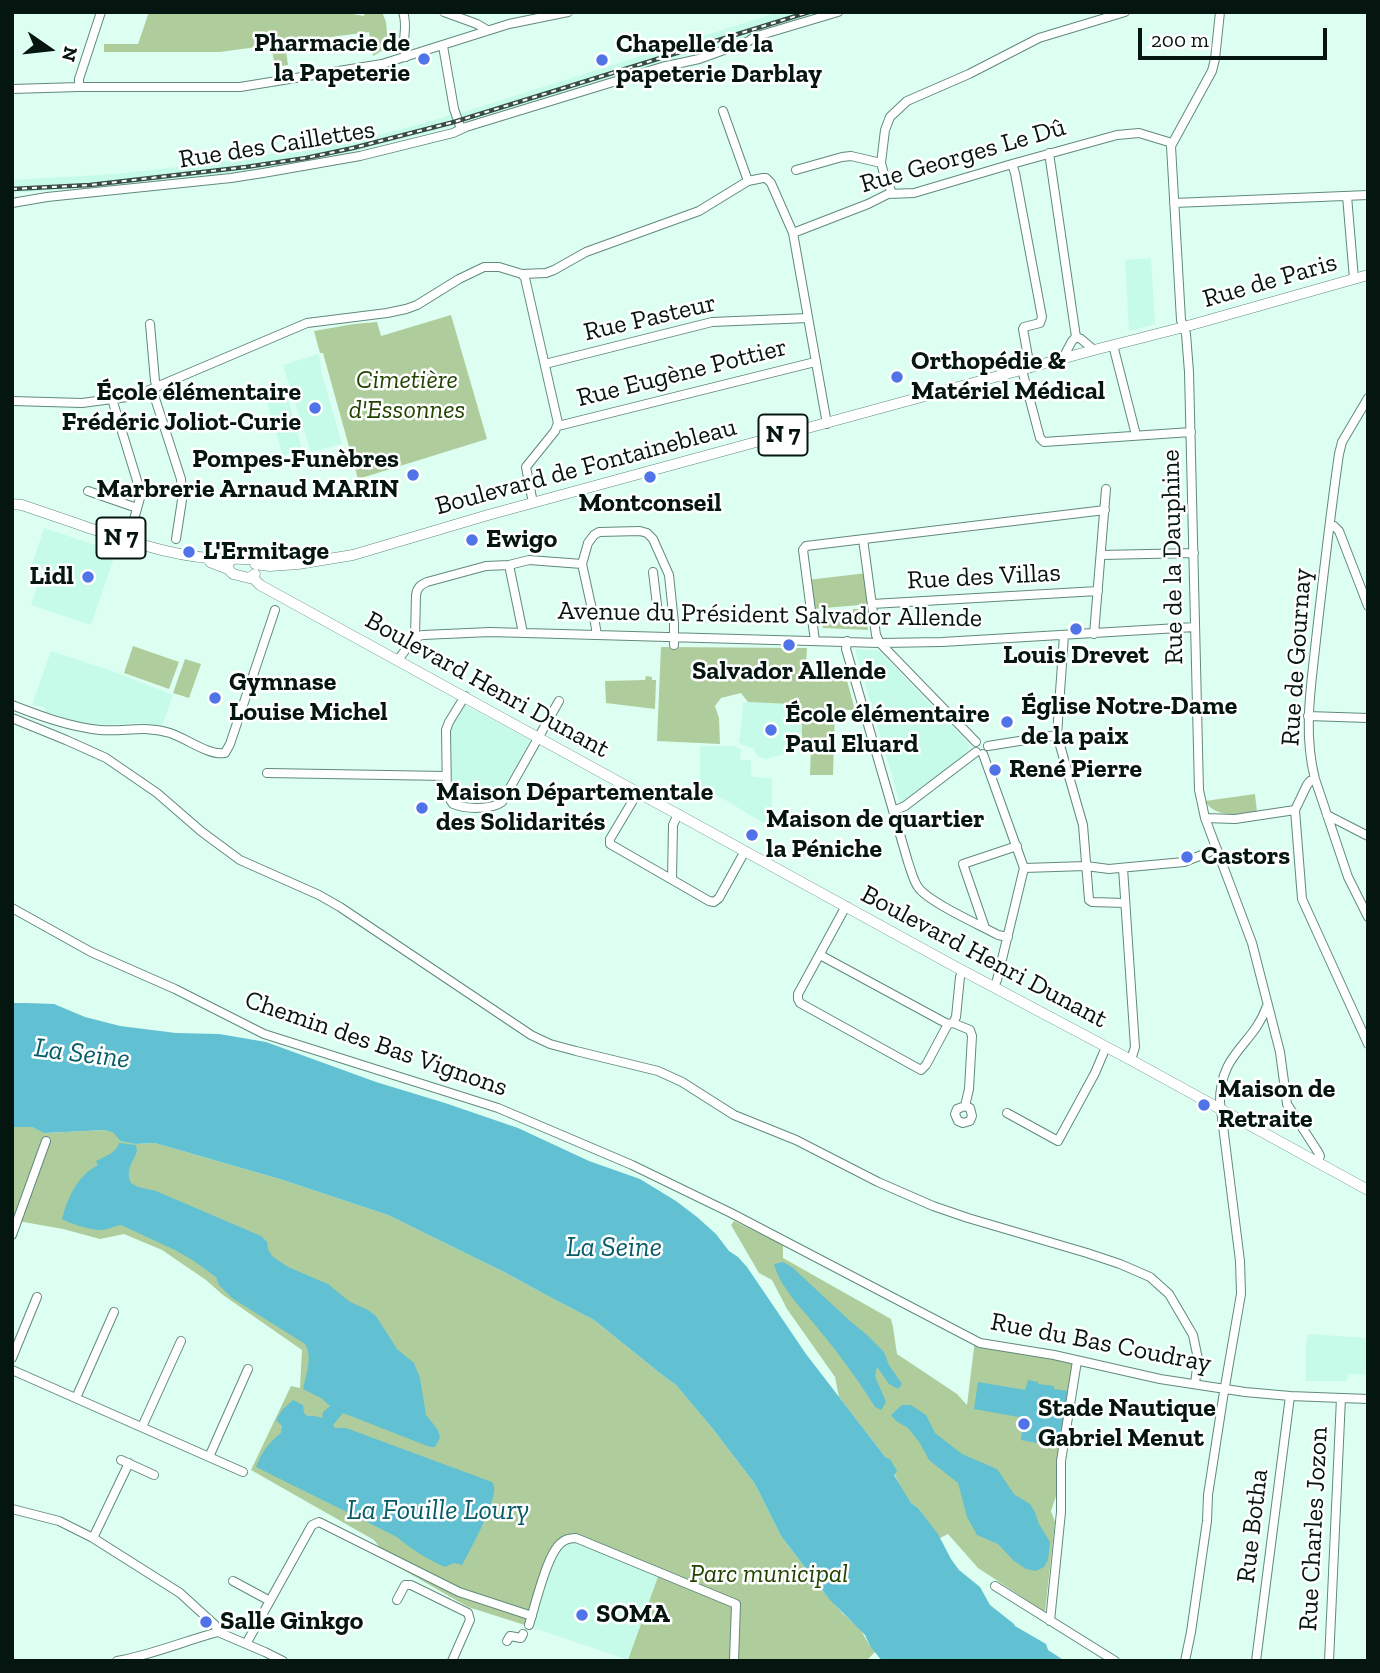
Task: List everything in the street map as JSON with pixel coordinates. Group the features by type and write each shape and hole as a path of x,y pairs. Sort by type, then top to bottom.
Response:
{"main road":[{"name":"Rue de Paris","path":"1184,327 1368,275"},
{"name":"Boulevard de Fontainebleau","path":"252,562 363,551 1184,327"},
{"name":"N 7","path":"13,503 164,550 230,564 242,559 252,562"},
{"path":"252,562 256,571 252,577"},
{"name":"N 7","path":"230,564 233,575 252,577"},
{"name":"Boulevard Henri Dunant","path":"252,577 260,585 539,734 638,792 963,971 1367,1188"}],"street":[{"path":"79,87 79,79 101,12"},
{"path":"403,12 406,28 402,47 406,57"},
{"path":"444,12 458,15 486,30"},
{"path":"12,89 231,88 372,66 443,46 486,30 568,12"},
{"name":"Rue des Caillettes","path":"12,203 56,195 231,178 360,156 453,133 662,67 699,59 754,37 838,12"},
{"path":"892,193 881,163 887,123 907,101 969,74 1039,38 1125,12"},
{"path":"1172,143 1212,71 1220,12"},
{"path":"443,46 454,108 461,129"},
{"path":"723,111 748,181"},
{"name":"Rue Georges Le Dû","path":"793,233 892,193 914,193 1117,135 1147,134 1172,143"},
{"name":"Rue de la Dauphine","path":"1172,143 1181,320 1186,334 1189,372 1199,790 1205,818 1247,929 1280,1052 1287,1104 1318,1152 1318,1161"},
{"path":"1049,153 1076,337"},
{"path":"796,170 851,156 881,163"},
{"path":"1012,164 1042,317 1040,323 1023,329 1026,369 1041,440 1191,432"},
{"path":"12,401 82,403 135,396 307,323 387,313 417,305 478,269 491,266 522,274 546,273 595,248 693,214 748,181 763,178 769,180 793,233 827,424"},
{"path":"1174,203 1368,195"},
{"path":"1347,196 1354,279"},
{"path":"522,274 527,285 558,426 526,467 533,503"},
{"name":"Rue Pasteur","path":"545,364 712,322 807,318"},
{"path":"150,324 155,388 181,479 182,500 176,539"},
{"path":"1076,337 1094,350"},
{"path":"1063,358 1076,337"},
{"path":"1113,345 1136,435"},
{"name":"Rue Eugène Pottier","path":"558,426 816,362"},
{"name":"Rue de Gournay","path":"1368,398 1342,442 1339,454 1308,716 1309,746 1315,779 1348,877 1368,918"},
{"path":"112,399 139,487 140,498 131,530"},
{"path":"1094,634 1106,489"},
{"path":"88,491 137,508"},
{"path":"815,640 804,548 806,546 1105,510"},
{"path":"1329,526 1334,526 1339,531 1368,605"},
{"path":"597,635 582,564 588,543 594,535 607,531 644,532 656,545 667,569 674,642"},
{"path":"863,539 876,635 880,643 976,742 974,748 983,751"},
{"path":"1101,555 1194,553"},
{"path":"398,660 415,637 416,595 421,584 486,566 509,565 529,560 582,564"},
{"path":"509,565 523,633"},
{"path":"657,606 653,577 669,579"},
{"name":"Rue des Villas","path":"872,604 1098,591"},
{"path":"12,705 77,726 103,730 157,729 215,753 225,752 275,611"},
{"name":"Avenue du Président Salvador Allende","path":"415,637 432,633 523,633 597,635 674,642 815,640 880,643 942,642 1195,627"},
{"path":"1064,635 1056,735 1083,825 1090,902 1125,903"},
{"path":"846,641 846,649 908,862 919,888 941,905 998,935 1008,937"},
{"path":"465,696 447,726 448,798 456,806 498,806 502,803 559,701"},
{"path":"1308,716 1368,718"},
{"path":"12,718 106,758 157,793 240,860 320,895 340,907 540,1040 658,1070 734,1115 796,1140 878,1182 933,1206 1097,1256 1150,1277 1169,1294 1193,1335 1198,1359 1195,1384"},
{"path":"893,811 905,806 983,751 1056,735"},
{"path":"983,751 1024,868 994,986"},
{"path":"267,773 446,776"},
{"path":"1315,779 1307,785 1295,810 1303,899 1368,1044"},
{"path":"638,792 610,839 610,844 672,880 714,902 719,898 745,851"},
{"path":"1205,818 1235,819 1295,810"},
{"path":"672,880 673,825 678,814"},
{"path":"1327,815 1368,836"},
{"path":"985,928 962,864 1017,846"},
{"path":"1024,868 1086,866 1109,869 1184,862 1217,849"},
{"path":"1122,868 1135,1047 1131,1060"},
{"path":"846,906 798,994 798,999 800,1003 921,1070 956,1017 963,971"},
{"name":"Chemin des Bas Vignons","path":"12,908 92,953 175,989 264,1034 498,1108 632,1165 731,1213"},
{"path":"820,955 972,1032 969,1089 965,1106"},
{"path":"1185,1661 1224,1388 1242,1283 1220,1090 1230,1061 1259,1025 1268,1006"},
{"path":"1007,1113 1058,1141 1106,1047"},
{"path":"12,1235 46,1141"},
{"name":"Rue du Bas Coudray","path":"731,1213 987,1345 1036,1352 1160,1379 1257,1394 1368,1399"},
{"path":"12,1357 37,1297"},
{"path":"76,1398 114,1312"},
{"path":"142,1427 181,1341"},
{"path":"1050,1621 1062,1512 1061,1461 1077,1361"},
{"path":"209,1457 248,1369"},
{"path":"12,1370 243,1472"},
{"name":"Rue Botha","path":"1256,1661 1290,1396"},
{"name":"Rue Charles Jozon","path":"1329,1661 1341,1398"},
{"path":"93,1538 125,1461 154,1475"},
{"path":"12,1509 59,1521 93,1538 180,1593 215,1625 218,1632"},
{"path":"246,1644 312,1525 317,1522 324,1523 459,1592 530,1620 554,1553 562,1541 574,1538 736,1604 734,1661"},
{"path":"233,1581 270,1601"},
{"path":"397,1600 405,1585 411,1585 468,1613 470,1620 452,1661"},
{"path":"995,1586 1115,1661"},
{"path":"117,1661 218,1632 283,1661"},
{"path":"507,1641 510,1636 521,1638 523,1634"}],"shaded area":[{"path":"779,12 826,12 464,123 461,113"},
{"path":"452,115 454,126 340,155 235,173 120,186 12,193 12,180 116,174 221,162 334,144"},
{"path":"1151,258 1155,324 1129,331 1125,260"},
{"name":"École élémentaire Frédéric Joliot-Curie","path":"319,354 342,444 311,452 283,365"},
{"path":"285,387 302,449 283,456 264,393"},
{"path":"44,528 116,552 91,625 31,605 43,569 32,565"},
{"path":"855,649 878,650 969,744 965,755 900,803"},
{"path":"51,651 173,695 162,726 143,723 85,724 46,712 44,707 32,705"},
{"name":"École élémentaire Paul Eluard","path":"743,702 791,703 802,721 802,742 782,755 765,759 757,756 753,748 740,744 738,740"},
{"path":"463,704 530,740 499,794 486,789 455,795 452,793 450,726"},
{"path":"700,746 735,746 741,750 740,760 751,760 751,774 754,777 772,778 772,828 700,785"},
{"path":"1308,1334 1368,1338 1368,1375 1348,1374 1347,1381 1306,1381"},
{"path":"573,1540 659,1574 628,1660 531,1627 556,1553 566,1542"}],"green space":[{"path":"149,12 341,12 364,16 365,12 382,12 387,33 395,33 386,47 373,56 369,32 285,43 288,65 275,67 271,45 220,52 104,52 104,44 138,44"},
{"name":"Cimetière d'Essonnes","path":"451,315 487,439 358,479 323,353 320,353 314,331 377,322 381,336"},
{"path":"867,573 872,604 812,609 807,580"},
{"path":"853,609 865,609 868,630 823,628 820,610 833,611 833,615 853,616"},
{"path":"133,646 179,662 169,689 124,673"},
{"path":"661,647 807,648 805,677 824,677 826,672 845,673 855,710 835,710 833,775 810,775 811,746 802,742 802,721 792,720 791,704 748,702 741,693 721,698 715,706 719,718 720,744 657,741"},
{"path":"185,659 201,664 189,698 173,693"},
{"path":"646,676 656,680 655,709 606,703 605,681 645,680"},
{"path":"1255,794 1257,812 1222,813 1215,811 1205,801"},
{"name":"Parc municipal","path":"12,1127 32,1127 45,1133 105,1130 115,1133 120,1141 135,1144 155,1143 283,1180 388,1215 594,1320 676,1385 755,1484 781,1536 823,1591 860,1629 876,1651 866,1661 628,1660 659,1574 580,1541 567,1543 559,1551 549,1571 531,1627 468,1607 393,1564 374,1540 251,1470 291,1386 300,1388 302,1350 162,1250 124,1234 100,1239 12,1220"},
{"path":"734,1221 783,1245 783,1258 891,1319 897,1354 957,1394 967,1405 975,1340 1077,1361 1061,1481 1051,1511 1055,1522 1045,1612 978,1568 948,1534 940,1538 918,1508 911,1503 886,1458 839,1397 835,1377 787,1309 772,1280 759,1273 731,1225"}],"water":[{"name":"La Seine","path":"12,1003 54,1004 85,1017 120,1026 176,1033 219,1034 266,1042 376,1082 518,1128 589,1161 640,1179 676,1201 716,1234 729,1251 747,1267 806,1354 886,1458 890,1459 897,1471 894,1475 911,1503 938,1534 959,1570 980,1587 990,1605 1015,1626 1046,1644 1048,1650 1065,1661 882,1661 865,1635 830,1600 781,1536 755,1484 676,1385 594,1320 506,1273 388,1215 283,1180 155,1143 135,1144 120,1141 114,1133 105,1130 44,1133 32,1127 12,1127"},
{"name":"La Fouille Loury","path":"119,1143 136,1145 137,1151 129,1170 131,1183 261,1236 267,1242 272,1256 288,1267 328,1284 350,1302 376,1316 397,1349 414,1363 420,1378 426,1415 438,1430 440,1438 435,1447 430,1447 343,1413 333,1425 335,1428 346,1428 492,1482 494,1494 491,1503 462,1565 454,1563 445,1567 438,1564 397,1537 256,1467 266,1448 281,1433 282,1426 276,1420 293,1400 303,1405 307,1416 322,1418 323,1412 330,1406 303,1389 308,1366 305,1344 232,1298 219,1285 216,1277 175,1250 121,1225 98,1230 62,1219 70,1195 79,1181 98,1165 96,1161 113,1152"},
{"path":"783,1262 792,1267 884,1352 902,1384 898,1389 889,1384 877,1367 875,1376 886,1402 881,1410 875,1407 842,1358 787,1291 774,1264"},
{"path":"1028,1380 1068,1391 1058,1447 1021,1440 1024,1418 974,1409 978,1382 1025,1390"},
{"path":"902,1405 911,1405 926,1415 935,1433 962,1454 997,1469 1014,1494 1030,1504 1050,1542 1048,1560 1044,1567 1036,1571 1026,1569 998,1544 977,1535 967,1517 958,1483 929,1460 908,1428 891,1415"}],"railway":[{"path":"12,189 90,185 246,167 353,148 454,122 809,12"}],"place":[{"name":"Pharmacie de la Papeterie","path":"424,59"},
{"name":"Chapelle de la papeterie Darblay","path":"602,60"},
{"name":"Orthopédie & Matériel Médical","path":"897,377"},
{"name":"École élémentaire Frédéric Joliot-Curie","path":"315,408"},
{"name":"Pompes-Funèbres Marbrerie Arnaud MARIN","path":"413,475"},
{"name":"Montconseil","path":"650,477"},
{"name":"Ewigo","path":"472,540"},
{"name":"L'Ermitage","path":"189,552"},
{"name":"Lidl","path":"88,577"},
{"name":"Louis Drevet","path":"1076,629"},
{"name":"Salvador Allende","path":"789,645"},
{"name":"Gymnase Louise Michel","path":"215,698"},
{"name":"Église Notre-Dame de la paix","path":"1007,722"},
{"name":"École élémentaire Paul Eluard","path":"771,730"},
{"name":"René Pierre","path":"995,770"},
{"name":"Maison Départementale des Solidarités","path":"422,808"},
{"name":"Maison de quartier la Péniche","path":"752,835"},
{"name":"Castors","path":"1187,857"},
{"name":"Maison de Retraite","path":"1204,1105"},
{"name":"Stade Nautique Gabriel Menut","path":"1024,1424"},
{"name":"SOMA","path":"582,1615"},
{"name":"Salle Ginkgo","path":"206,1622"}]}
